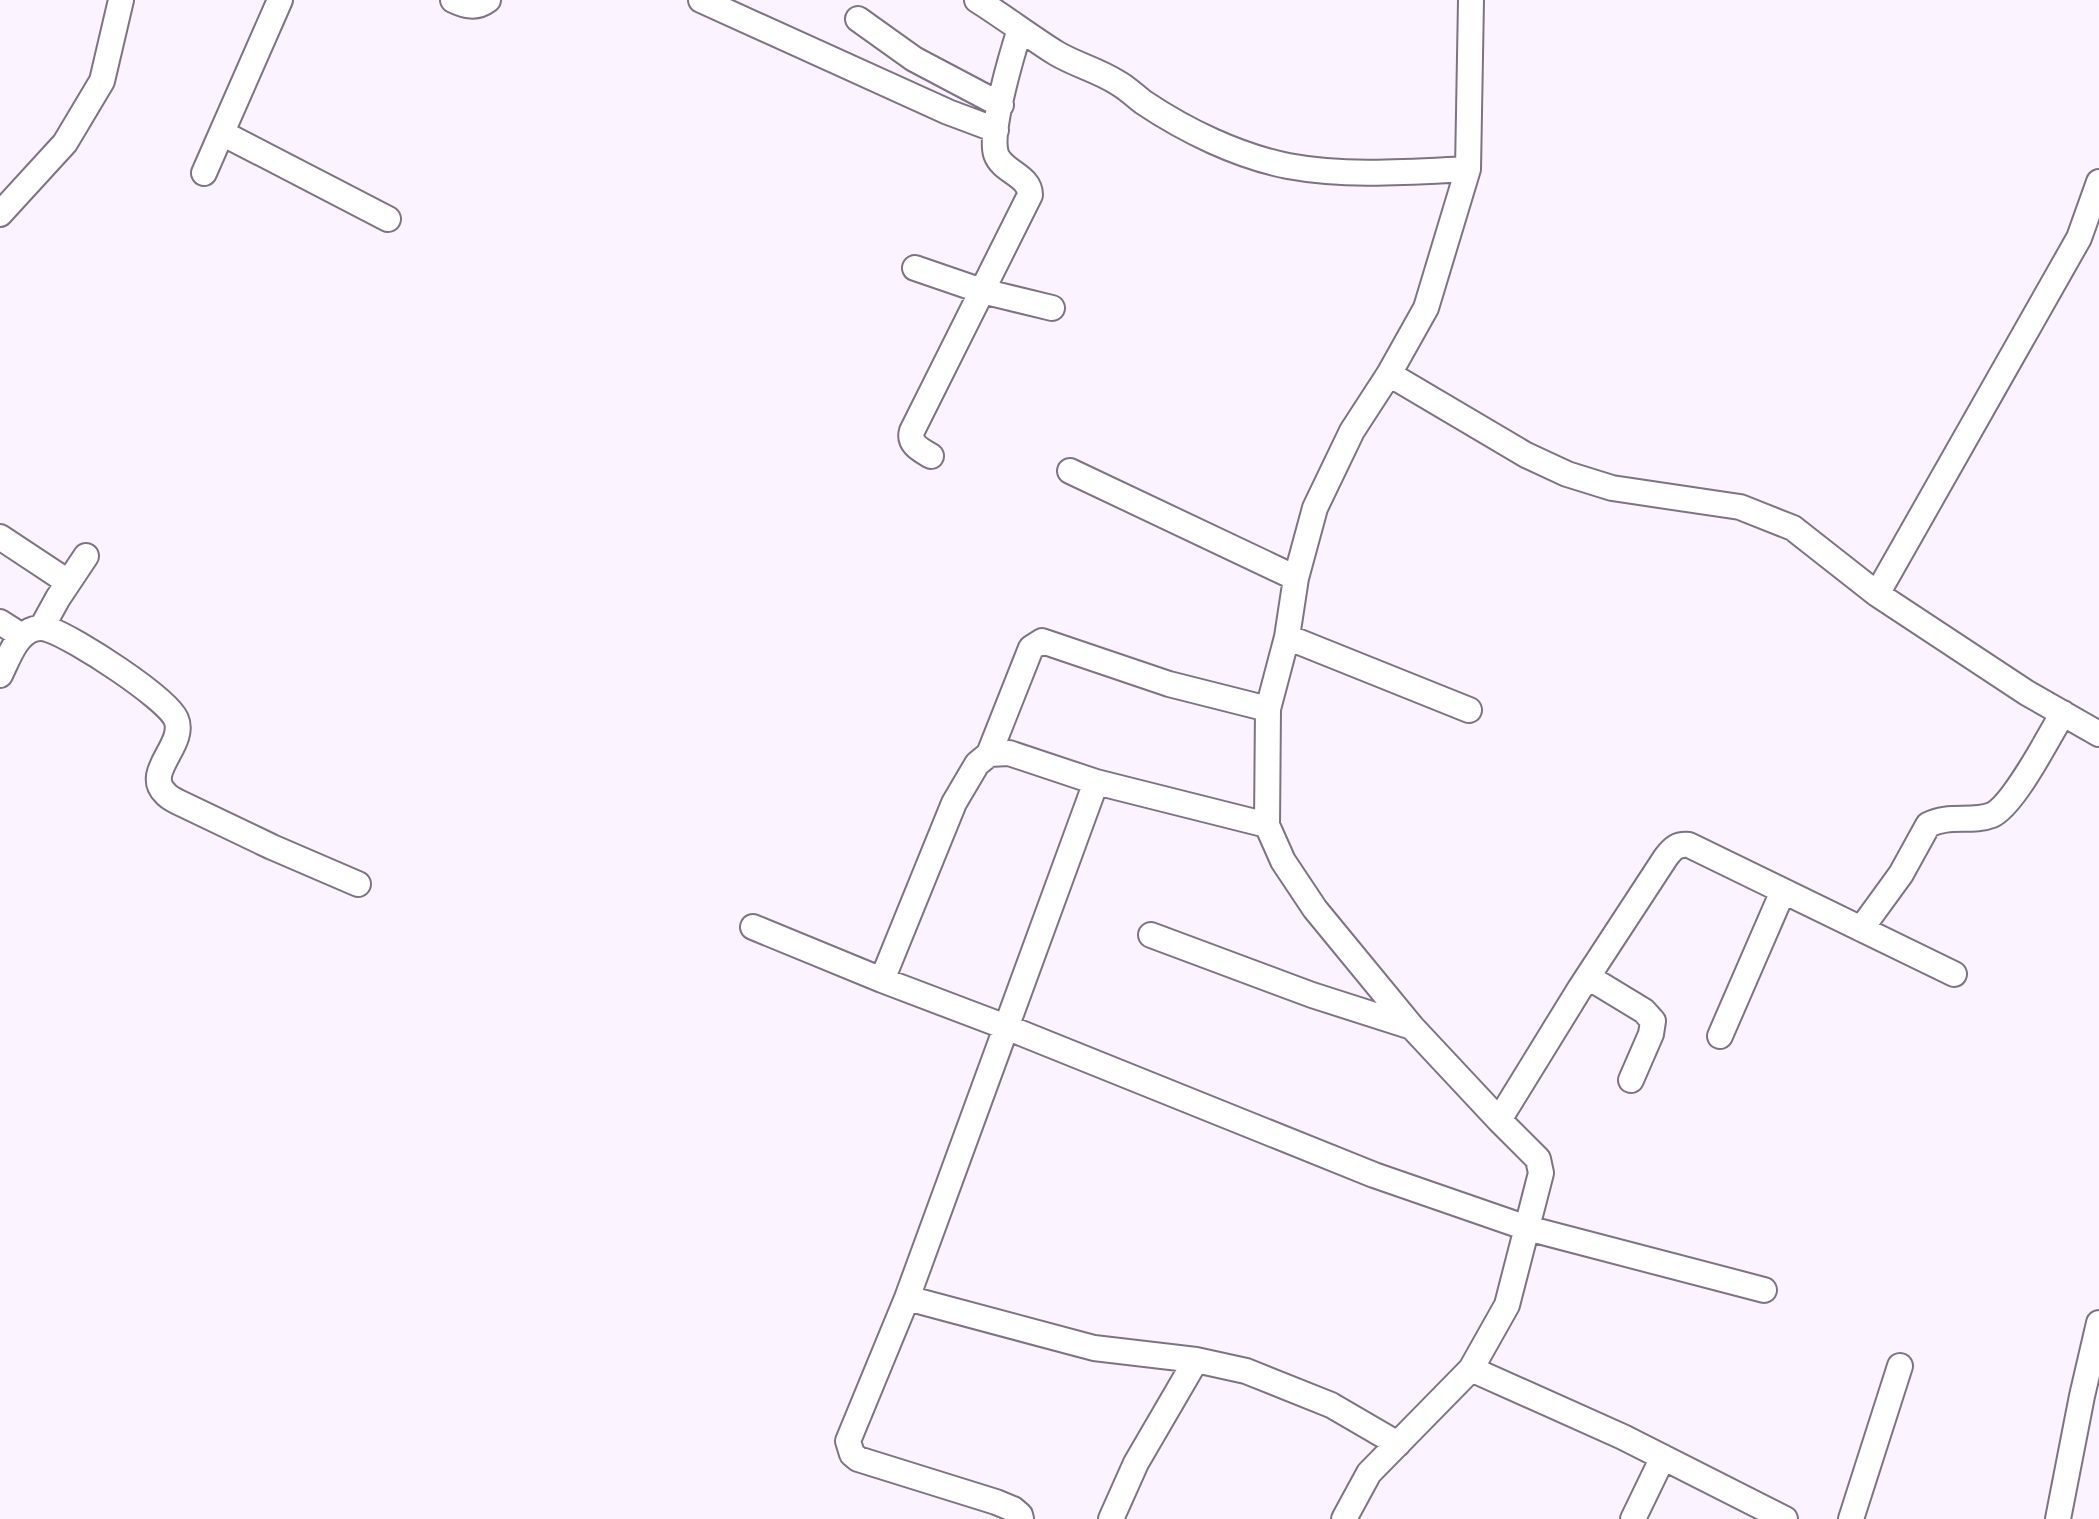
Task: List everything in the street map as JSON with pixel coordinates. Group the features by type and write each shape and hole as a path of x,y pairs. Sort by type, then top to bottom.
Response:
{"street":[{"path":"0,214 65,143 102,81 121,0"},
{"path":"204,173 280,0"},
{"path":"453,0 471,7 479,6 488,0"},
{"path":"701,0 948,112 996,130"},
{"path":"977,0 1059,55 1094,69 1174,121 1255,158 1289,166 1362,173 1468,169"},
{"path":"1344,1519 1369,1474 1471,1369 1507,1305 1541,1173 1538,1159 1412,1027 1315,909 1283,861 1267,825 1268,709 1287,637 1296,578 1315,508 1352,431 1389,374 1426,308 1468,169 1471,0"},
{"path":"858,19 914,59 1001,105"},
{"path":"931,457 912,442 912,431 1030,195 1030,189 1025,182 1000,161 996,154 995,139 1007,72 1020,29"},
{"path":"222,133 388,219"},
{"path":"1877,594 2079,238 2099,182"},
{"path":"915,268 982,291 1052,308"},
{"path":"1389,374 1526,455 1567,474 1612,488 1740,507 1793,528 1877,594 2027,693 2099,734"},
{"path":"1070,471 1296,578"},
{"path":"0,537 68,582"},
{"path":"0,675 86,556"},
{"path":"0,622 32,632 65,636 158,697 175,718 178,728 177,739 159,775 159,784 164,793 272,847 358,884"},
{"path":"1287,637 1469,710"},
{"path":"883,980 954,803 977,764 989,754 1031,648 1042,641 1169,684 1268,709"},
{"path":"1861,929 1901,874 1928,825 1945,819 1983,817 2001,809 2063,713"},
{"path":"989,754 1009,753 1096,782 1267,825"},
{"path":"1021,1519 1013,1509 996,1502 867,1463 852,1454 848,1440 907,1298 1096,782"},
{"path":"1499,1121 1587,977 1666,857 1680,844 1689,845 1954,974"},
{"path":"1720,1036 1783,891"},
{"path":"752,927 1374,1175 1527,1228 1764,1290"},
{"path":"1151,935 1312,995 1412,1027"},
{"path":"1587,977 1644,1011 1653,1021 1651,1034 1631,1080"},
{"path":"907,1298 1094,1348 1196,1360 1246,1371 1331,1405 1398,1444"},
{"path":"2058,1519 2099,1323"},
{"path":"1111,1519 1136,1463 1196,1360"},
{"path":"1851,1519 1900,1366"},
{"path":"1471,1369 1623,1437 1769,1515"},
{"path":"1633,1519 1663,1457"}]}
